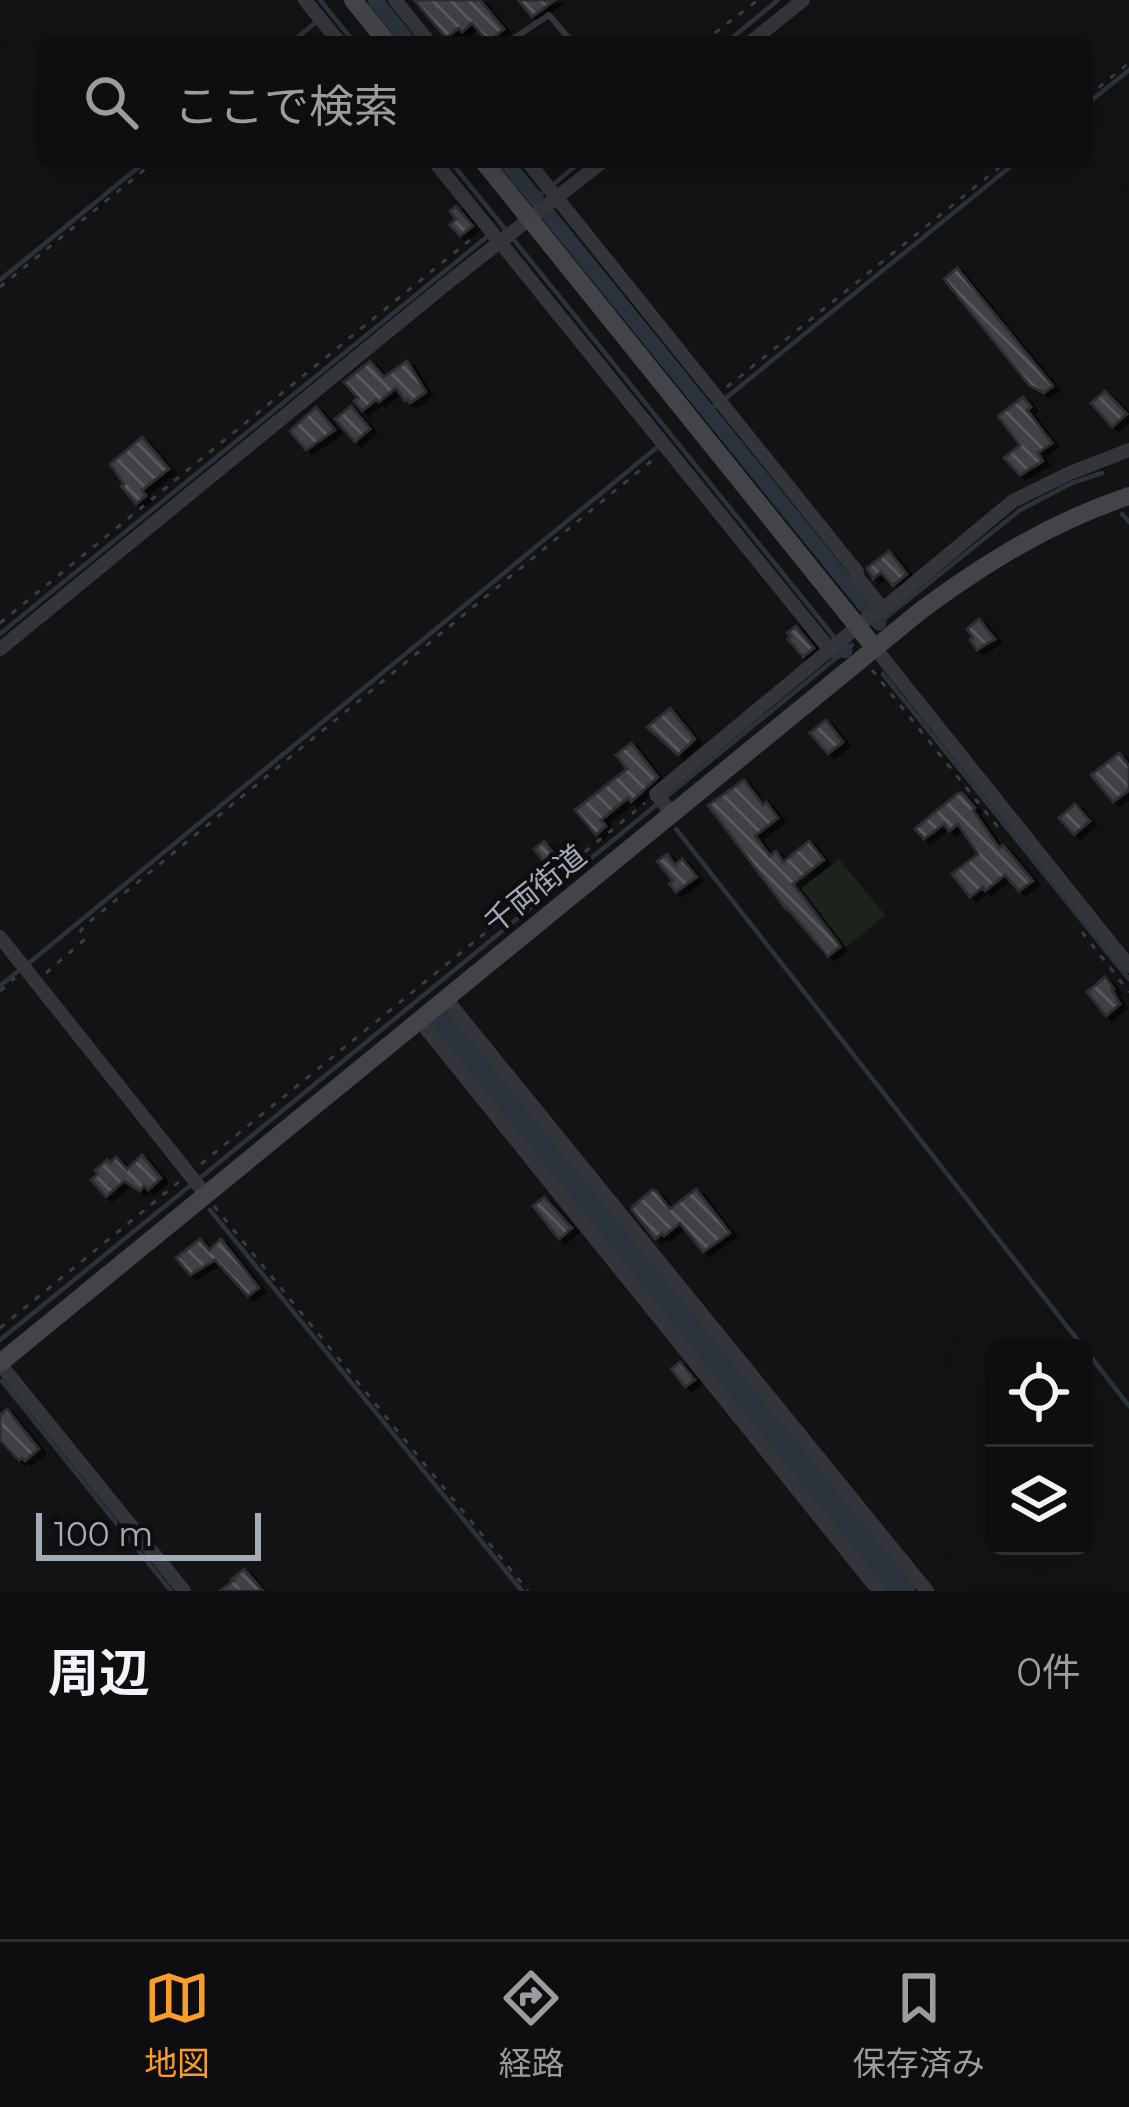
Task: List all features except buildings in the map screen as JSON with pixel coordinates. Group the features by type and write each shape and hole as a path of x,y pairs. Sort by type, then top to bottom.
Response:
{"street":[{"path":"305,0 334,36"},
{"path":"353,0 382,36"},
{"path":"395,0 425,36"},
{"path":"758,36 803,0"},
{"path":"443,168 516,223 716,396 857,572 872,616 869,654 1129,966"},
{"path":"487,168 516,223 668,448 832,651"},
{"path":"516,223 535,168"},
{"path":"0,649 516,223 594,168"},
{"path":"516,223 872,616"},
{"path":"663,802 872,616 1013,501 1129,450"},
{"name":"千両街道","path":"0,1363 196,1182 419,1021 663,802 869,654 961,580 1071,517 1128,496"},
{"path":"0,937 196,1182"},
{"path":"446,998 927,1591"},
{"path":"419,1021 880,1591"},
{"path":"0,1363 184,1591"}],"lane":[{"path":"517,36 549,15 567,36"}],"path":[{"path":"711,36 758,0"},
{"path":"1093,92 1129,63"},
{"path":"0,287 147,168"},
{"path":"716,396 999,168"},
{"path":"0,623 516,223"},
{"path":"0,991 84,940 79,934 82,927 668,448"},
{"path":"869,654 1010,842"},
{"path":"0,1328 196,1182 604,838 663,802"},
{"path":"1084,935 1129,992"},
{"path":"196,1182 528,1591"}],"shaded area":[{"path":"839,859 885,915 845,948 794,886"}],"waterway":[{"path":"320,0 349,36"},
{"path":"375,0 404,36"},
{"path":"734,36 778,0"},
{"path":"299,36 315,23"},
{"path":"1093,99 1129,70"},
{"path":"0,280 138,168"},
{"path":"456,168 834,637"},
{"path":"511,168 879,623"},
{"path":"553,185 573,168"},
{"path":"726,398 1009,168"},
{"path":"536,199 542,193"},
{"path":"0,634 488,236"},
{"path":"710,410 714,407"},
{"path":"29,963 655,449"},
{"path":"879,623 1020,510 1102,473"},
{"path":"1122,514 1129,522"},
{"path":"200,1178 852,645"},
{"path":"883,674 1129,979"},
{"path":"676,829 1077,1339"},
{"path":"0,986 17,972"},
{"path":"441,1022 902,1591"},
{"path":"0,1340 191,1185"},
{"path":"210,1210 522,1591"},
{"path":"1093,1360 1129,1406"},
{"path":"2,1381 171,1591"}]}
